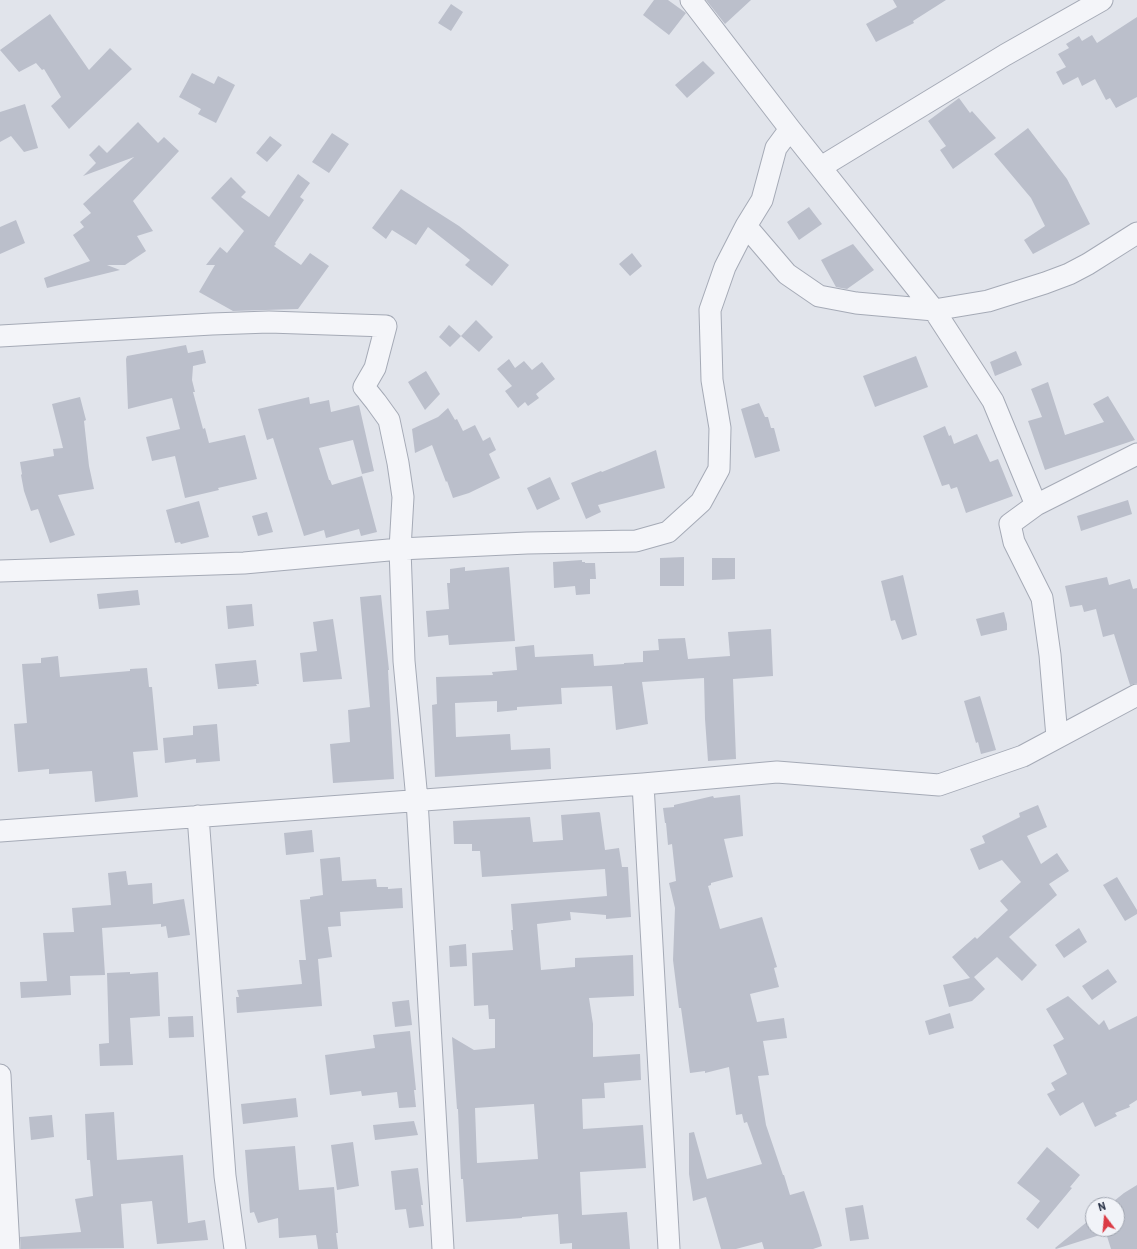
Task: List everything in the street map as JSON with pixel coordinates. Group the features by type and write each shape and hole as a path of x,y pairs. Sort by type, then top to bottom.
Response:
{"street":[{"path":"691,0 790,129 934,310 993,401 1036,505"},
{"path":"821,167 1005,55 1102,0"},
{"path":"0,571 244,562 400,549 527,543 636,541 668,532 701,502 719,469 720,428 712,380 710,310 725,266 746,226 762,200 776,148 790,129"},
{"path":"746,226 787,274 819,296 856,303 934,310 988,302 1063,276 1088,264 1137,233"},
{"path":"0,336 226,323 269,322 386,326 374,368 364,386 389,420 403,497 400,549 404,660 417,800 443,1249"},
{"path":"1057,737 1050,655 1042,598 1014,542 1010,524 1036,505 1137,454"},
{"path":"0,831 643,784 777,772 939,785 1023,756 1137,695"},
{"path":"643,784 669,1249"},
{"path":"198,816 225,1176 235,1249"},
{"path":"0,1076 2,1138 9,1249"}],"building":[{"path":"654,0 668,0 686,13 669,35 643,15"},
{"path":"706,0 751,0 725,24"},
{"path":"893,0 946,0 913,21 914,23 876,42 866,24 897,7"},
{"path":"451,4 463,12 451,31 438,23"},
{"path":"50,14 89,70 110,48 132,69 69,129 51,106 61,97 44,69 42,70 36,63 19,72 0,50"},
{"path":"1137,17 1137,97 1116,108 1110,98 1106,100 1095,79 1082,86 1078,77 1063,85 1056,72 1066,67 1058,54 1069,48 1066,44 1079,36 1082,41 1092,35 1097,43"},
{"path":"703,61 715,73 687,98 675,85"},
{"path":"192,73 214,84 218,76 235,85 216,123 198,114 201,109 179,97"},
{"path":"959,98 970,113 972,111 996,138 953,169 940,150 946,146 928,121"},
{"path":"25,104 38,148 24,152 11,136 0,142 0,112"},
{"path":"138,122 158,143 164,137 179,151 133,201 153,231 137,236 146,251 125,265 107,265 120,270 47,288 44,278 90,261 73,235 84,227 80,222 91,213 83,204 134,157 83,176 96,163 89,155 99,145 107,153"},
{"path":"1028,128 1067,179 1090,224 1033,254 1024,240 1045,226 1031,198 994,154"},
{"path":"332,133 349,144 329,173 312,162"},
{"path":"270,136 282,145 267,162 256,153"},
{"path":"298,174 310,183 300,197 304,200 274,246 301,265 310,253 329,266 298,309 233,311 199,292 215,265 206,265 220,247 227,253 244,231 211,198 231,177 246,192 241,197 269,217"},
{"path":"401,189 459,226 509,265 492,286 465,265 470,260 428,227 416,245 392,230 386,239 372,228"},
{"path":"809,207 822,224 799,240 787,222"},
{"path":"16,220 25,243 0,254 0,227"},
{"path":"853,244 874,270 847,289 836,287 821,260"},
{"path":"632,253 642,266 630,276 619,264"},
{"path":"476,320 493,337 479,352 461,336"},
{"path":"449,325 461,336 450,347 439,337"},
{"path":"186,345 188,353 203,350 206,363 193,366 192,380 195,392 193,392 203,429 205,428 209,443 245,435 257,479 218,488 219,490 185,498 175,456 152,461 146,437 180,429 172,398 128,409 126,359 127,356"},
{"path":"1016,351 1022,365 995,376 990,362"},
{"path":"916,356 928,387 875,407 863,376"},
{"path":"509,359 515,368 524,361 532,370 542,362 555,379 536,394 539,398 528,406 525,402 518,408 505,391 512,386 497,369"},
{"path":"426,371 440,394 425,410 408,382"},
{"path":"1048,382 1065,435 1104,422 1093,404 1108,396 1135,440 1045,470 1028,421 1042,417 1031,389"},
{"path":"80,397 86,420 84,421 89,466 94,489 58,495 75,535 50,543 38,509 31,511 24,491 20,462 54,456 53,449 63,448 52,404"},
{"path":"309,397 310,404 329,400 331,412 359,405 374,471 362,474 353,440 319,448 332,485 362,476 377,532 361,536 359,529 326,538 324,530 304,536 273,438 267,440 258,409"},
{"path":"759,403 765,417 768,417 771,428 774,428 780,451 755,458 741,409"},
{"path":"448,408 455,420 457,419 463,431 475,425 483,441 490,437 496,450 489,454 500,478 469,493 453,498 432,445 415,453 412,429 438,417"},
{"path":"945,426 949,436 951,435 954,444 977,434 990,462 998,459 1013,496 966,513 957,487 951,489 949,484 942,486 923,436"},
{"path":"656,450 665,488 598,505 601,512 586,519 571,483"},
{"path":"550,477 560,499 537,510 527,488"},
{"path":"1128,500 1132,514 1081,531 1077,516"},
{"path":"199,501 209,537 181,544 180,542 175,543 166,510"},
{"path":"267,512 273,532 258,536 252,516"},
{"path":"684,557 684,586 660,586 660,558"},
{"path":"712,558 735,558 735,579 712,580"},
{"path":"582,560 582,562 585,563 595,563 596,579 590,579 590,594 576,595 575,586 554,588 553,562"},
{"path":"465,567 465,571 509,567 515,641 449,645 448,635 428,637 426,611 449,609 447,583 450,583 450,569"},
{"path":"903,575 917,635 902,640 895,620 891,621 881,581"},
{"path":"1107,577 1109,585 1130,579 1133,589 1137,588 1137,683 1130,685 1114,634 1103,637 1096,609 1084,612 1082,605 1070,607 1065,586"},
{"path":"138,590 140,605 99,609 97,594"},
{"path":"381,595 389,670 394,779 333,783 330,744 350,742 348,710 370,707 360,597"},
{"path":"252,604 254,626 228,629 226,606"},
{"path":"1004,612 1007,630 981,636 976,619"},
{"path":"333,619 342,679 303,682 300,653 317,651 313,622"},
{"path":"771,629 773,676 733,679 736,759 708,761 704,678 642,682 648,724 616,730 612,686 561,688 562,704 517,707 517,710 497,712 497,701 455,703 456,737 510,734 511,750 550,748 551,769 435,777 432,705 437,704 436,677 493,675 492,672 517,670 515,647 534,645 535,657 593,654 594,666 643,662 643,651 659,650 658,639 685,638 688,659 730,656 728,632"},
{"path":"58,656 60,677 130,671 130,669 147,668 149,687 152,687 158,750 133,752 138,797 95,802 92,771 49,774 49,769 18,772 14,724 27,723 22,664 41,663 41,658"},
{"path":"256,660 259,684 256,684 257,686 218,689 215,664"},
{"path":"980,696 996,750 981,754 978,742 976,743 964,701"},
{"path":"217,724 220,761 196,763 196,759 165,763 163,738 193,735 193,726"},
{"path":"740,795 743,836 724,839 733,877 711,883 711,885 708,886 720,929 762,917 777,967 774,968 779,987 750,994 757,1022 784,1018 787,1038 763,1041 769,1075 758,1076 766,1125 790,1195 804,1191 819,1235 822,1246 813,1249 764,1249 762,1242 736,1249 721,1249 706,1197 693,1201 689,1174 689,1133 694,1132 707,1179 762,1164 747,1122 744,1123 742,1114 736,1115 729,1067 705,1073 705,1071 690,1073 681,1008 679,1008 673,960 675,908 669,883 676,881 672,844 668,845 663,808 674,807 674,805 713,796 714,798"},
{"path":"1038,805 1047,827 1027,836 1041,864 1057,853 1069,871 1049,884 1057,895 1009,937 1037,965 1022,981 997,957 974,977 985,989 972,1001 949,1007 943,985 970,978 952,957 975,937 977,939 1008,910 1000,901 1021,882 1002,860 979,870 970,849 985,843 982,836 1020,817 1019,813"},
{"path":"599,812 605,850 619,848 622,867 628,867 631,917 606,919 606,915 570,912 571,920 537,924 541,970 575,967 575,958 633,955 634,996 589,998 593,1024 593,1057 640,1054 641,1080 604,1083 605,1098 582,1099 583,1129 643,1125 646,1168 580,1172 582,1215 627,1212 630,1249 572,1249 572,1243 560,1244 558,1214 466,1222 463,1179 461,1179 458,1109 452,1037 474,1050 495,1048 495,1019 489,1019 488,1005 474,1006 472,953 513,950 511,904 607,896 605,869 482,877 480,851 472,851 472,844 454,844 453,821 530,817 533,842 563,840 561,815","holes":["534,1104 538,1159 477,1163 475,1108"]},
{"path":"312,830 314,852 286,855 284,833"},
{"path":"340,857 342,881 376,879 377,887 388,887 388,889 402,888 403,908 340,912 341,926 328,927 332,957 318,959 322,1006 237,1013 236,997 239,997 237,990 302,984 299,960 306,960 300,900 323,895 320,859"},
{"path":"126,871 128,885 152,883 153,904 184,899 190,935 168,938 166,926 161,927 161,924 102,928 105,975 70,976 71,995 21,998 20,982 47,981 43,933 74,932 72,908 111,905 108,873"},
{"path":"1117,877 1137,910 1137,914 1125,921 1103,885"},
{"path":"1079,928 1087,942 1064,958 1055,945"},
{"path":"466,944 467,966 450,967 449,946"},
{"path":"1108,969 1117,982 1092,1000 1082,986"},
{"path":"130,972 130,974 158,972 160,1016 130,1018 133,1065 100,1066 99,1044 109,1043 107,973"},
{"path":"1068,996 1099,1025 1104,1020 1109,1030 1137,1016 1137,1100 1129,1105 1130,1107 1115,1113 1117,1116 1095,1127 1083,1102 1060,1116 1047,1094 1055,1090 1051,1083 1067,1074 1053,1045 1064,1039 1046,1009"},
{"path":"409,1000 412,1025 395,1027 392,1002"},
{"path":"950,1013 954,1028 929,1035 925,1021"},
{"path":"193,1016 194,1037 169,1038 168,1017"},
{"path":"410,1031 416,1090 414,1090 416,1107 399,1108 397,1092 362,1096 361,1091 330,1095 325,1055 375,1048 373,1035"},
{"path":"296,1098 298,1117 243,1124 241,1104"},
{"path":"114,1112 117,1160 183,1155 188,1223 205,1220 208,1240 157,1244 152,1201 121,1204 124,1248 21,1249 20,1237 81,1232 75,1199 93,1196 90,1160 87,1160 85,1114"},
{"path":"52,1115 54,1137 31,1140 29,1117"},
{"path":"414,1121 418,1135 375,1140 373,1125"},
{"path":"353,1142 359,1186 337,1190 331,1145"},
{"path":"295,1146 299,1190 334,1187 338,1249 318,1249 316,1235 279,1238 278,1218 258,1223 254,1212 250,1213 245,1150"},
{"path":"1047,1147 1080,1175 1070,1187 1072,1188 1038,1229 1026,1219 1040,1201 1017,1183"},
{"path":"418,1168 424,1226 409,1228 406,1209 395,1210 391,1171"},
{"path":"1137,1185 1137,1249 1111,1249 1107,1237 1125,1237 1125,1197 1119,1197"},
{"path":"863,1205 869,1239 850,1241 845,1208"},
{"path":"1085,1224 1085,1237 1094,1237 1056,1249 1055,1248"}]}
